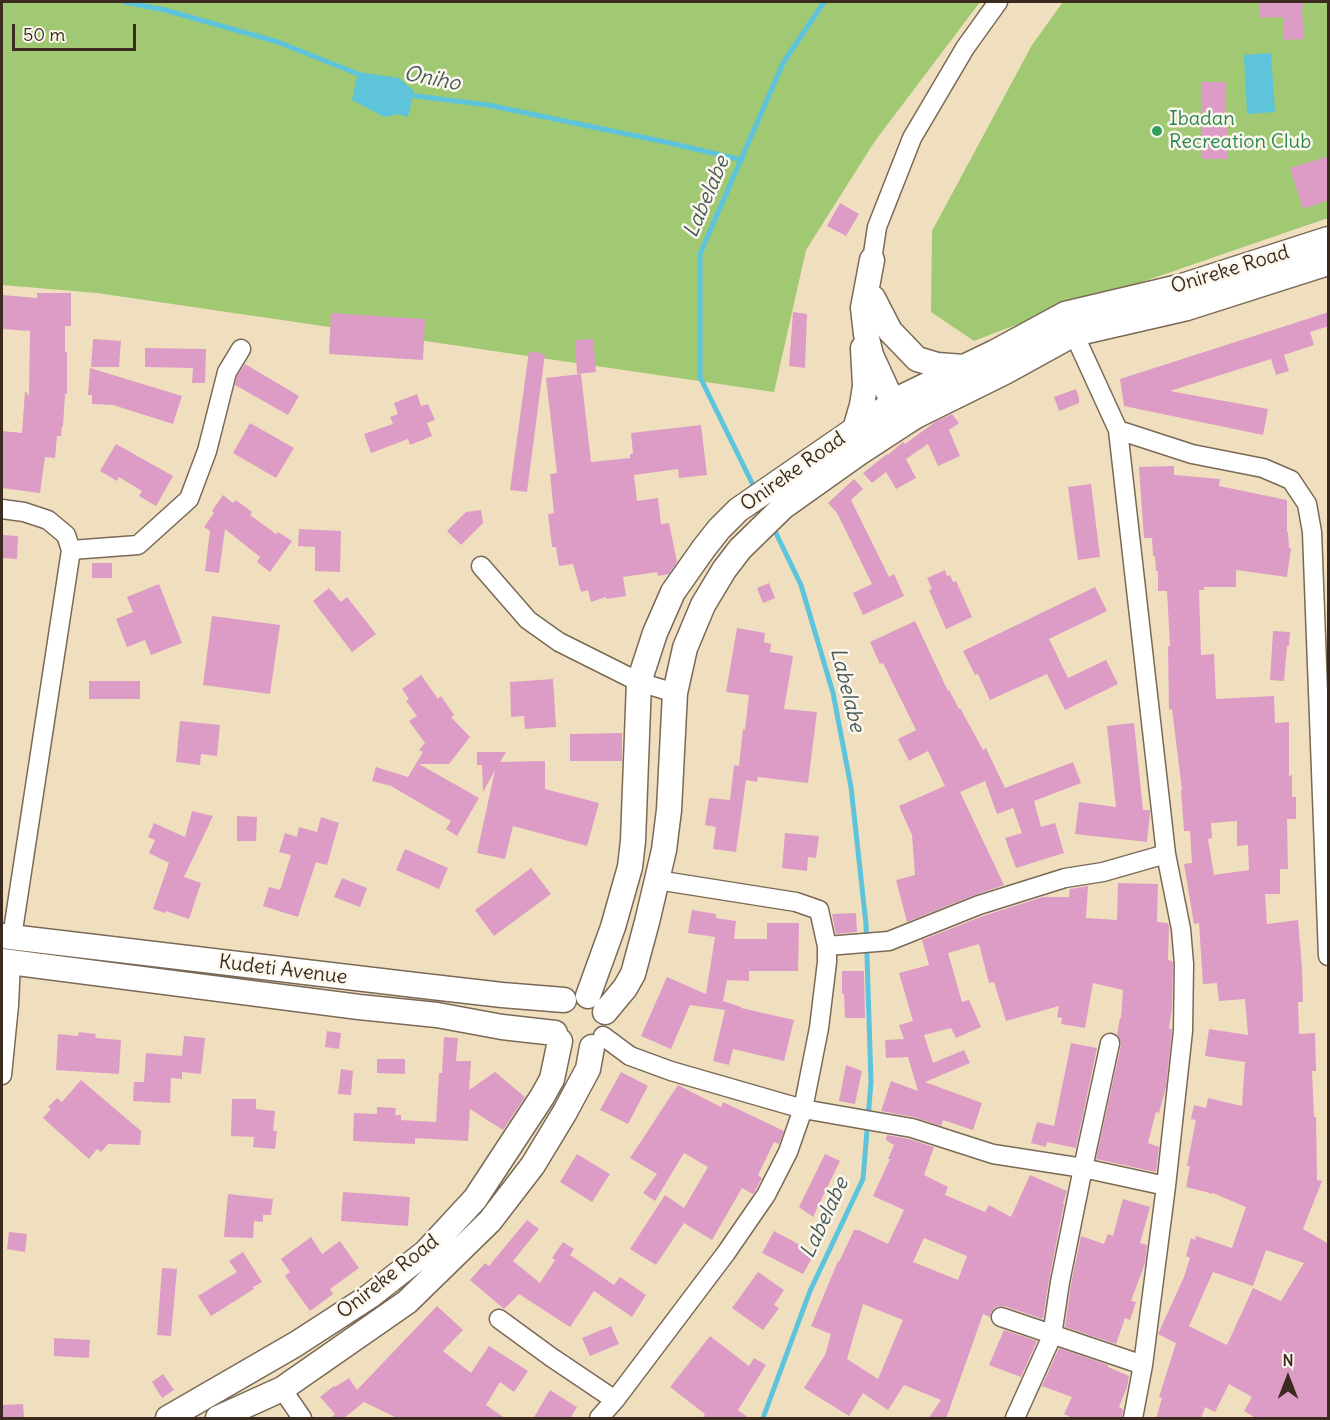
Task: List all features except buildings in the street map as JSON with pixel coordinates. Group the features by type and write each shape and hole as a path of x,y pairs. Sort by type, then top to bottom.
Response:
{"main road":[{"name":"Onireke Road","path":"605,1012 625,988 633,974 664,850 669,810 675,693 685,648 703,605 735,556 783,507 859,453 905,410 964,367 995,352 1069,324 1329,239"},
{"path":"872,260 874,314 881,346 905,410"},
{"path":"872,260 863,308 866,334 871,355 905,410"},
{"name":"Onireke Road","path":"576,998 613,927 630,867 639,682 655,633 673,592 704,548 738,510 855,429 1005,372 1069,324 1187,308 1329,263"},
{"path":"873,298 890,331 917,359 937,365 964,367"},
{"path":"855,429 865,386 863,346 866,334"},
{"name":"Kudeti Avenue","path":"7,937 415,986 502,995 576,998"},
{"name":"Kudeti Avenue","path":"6,961 437,1016 557,1037"},
{"path":"576,998 595,999 605,1012 606,1029 598,1041 581,1049 569,1047 557,1037 553,1024 558,1006 576,998"},
{"name":"Onireke Road","path":"168,1419 296,1344 370,1296 426,1252 475,1199 543,1097 552,1079 557,1037"},
{"name":"Onireke Road","path":"218,1419 282,1389 407,1302 490,1221 533,1165 565,1112 588,1070 598,1041"}],"street":[{"path":"872,260 877,227 912,138 965,48 998,2"},
{"path":"1069,324 1118,430 1166,854 1181,929 1184,964 1183,1031 1166,1186 1143,1365 1133,1419"},
{"path":"71,550 138,545 189,499 207,451 227,372 241,349"},
{"path":"1118,430 1192,454 1263,468 1291,480 1307,504 1312,532 1329,956"},
{"path":"2,509 24,512 48,520 66,535 71,550 7,937"},
{"path":"481,567 528,620 559,642 639,682 675,693"},
{"path":"827,946 889,941 979,905 1065,878 1102,872 1166,854"},
{"path":"599,1419 726,1253 766,1195 788,1152 803,1108 819,1028 827,962 827,946 819,910 796,902 657,880"},
{"path":"2,1075 9,1005 6,961"},
{"path":"598,1041 671,1071 803,1108 912,1128 993,1154 1083,1168 1166,1186"},
{"path":"1015,1419 1052,1336 1060,1282 1110,1043"},
{"path":"1001,1317 1143,1365"},
{"path":"499,1319 615,1400"},
{"path":"282,1389 302,1419"}],"green space":[{"path":"2,2 980,2 875,141 806,250 774,392 97,293 2,285"},
{"name":"Ibadan Recreation Club","path":"1063,2 1328,2 1328,218 974,341 931,312 932,231 1032,45"}],"water":[{"path":"1271,53 1275,112 1247,114 1244,55"},
{"path":"358,72 399,78 414,91 408,117 398,114 384,117 352,100"}],"waterway":[{"name":"Oniho","path":"124,2 165,10 278,42 363,76"},
{"name":"Labelabe","path":"755,489 700,377 700,254 783,63 824,2"},
{"name":"Oniho","path":"408,95 488,105 742,160"},
{"name":"Labelabe","path":"763,1418 810,1291 863,1179 871,1082 866,924 851,787 833,693 801,585 773,527"}],"place":[{"name":"Ibadan Recreation Club","path":"1157,131"}]}
